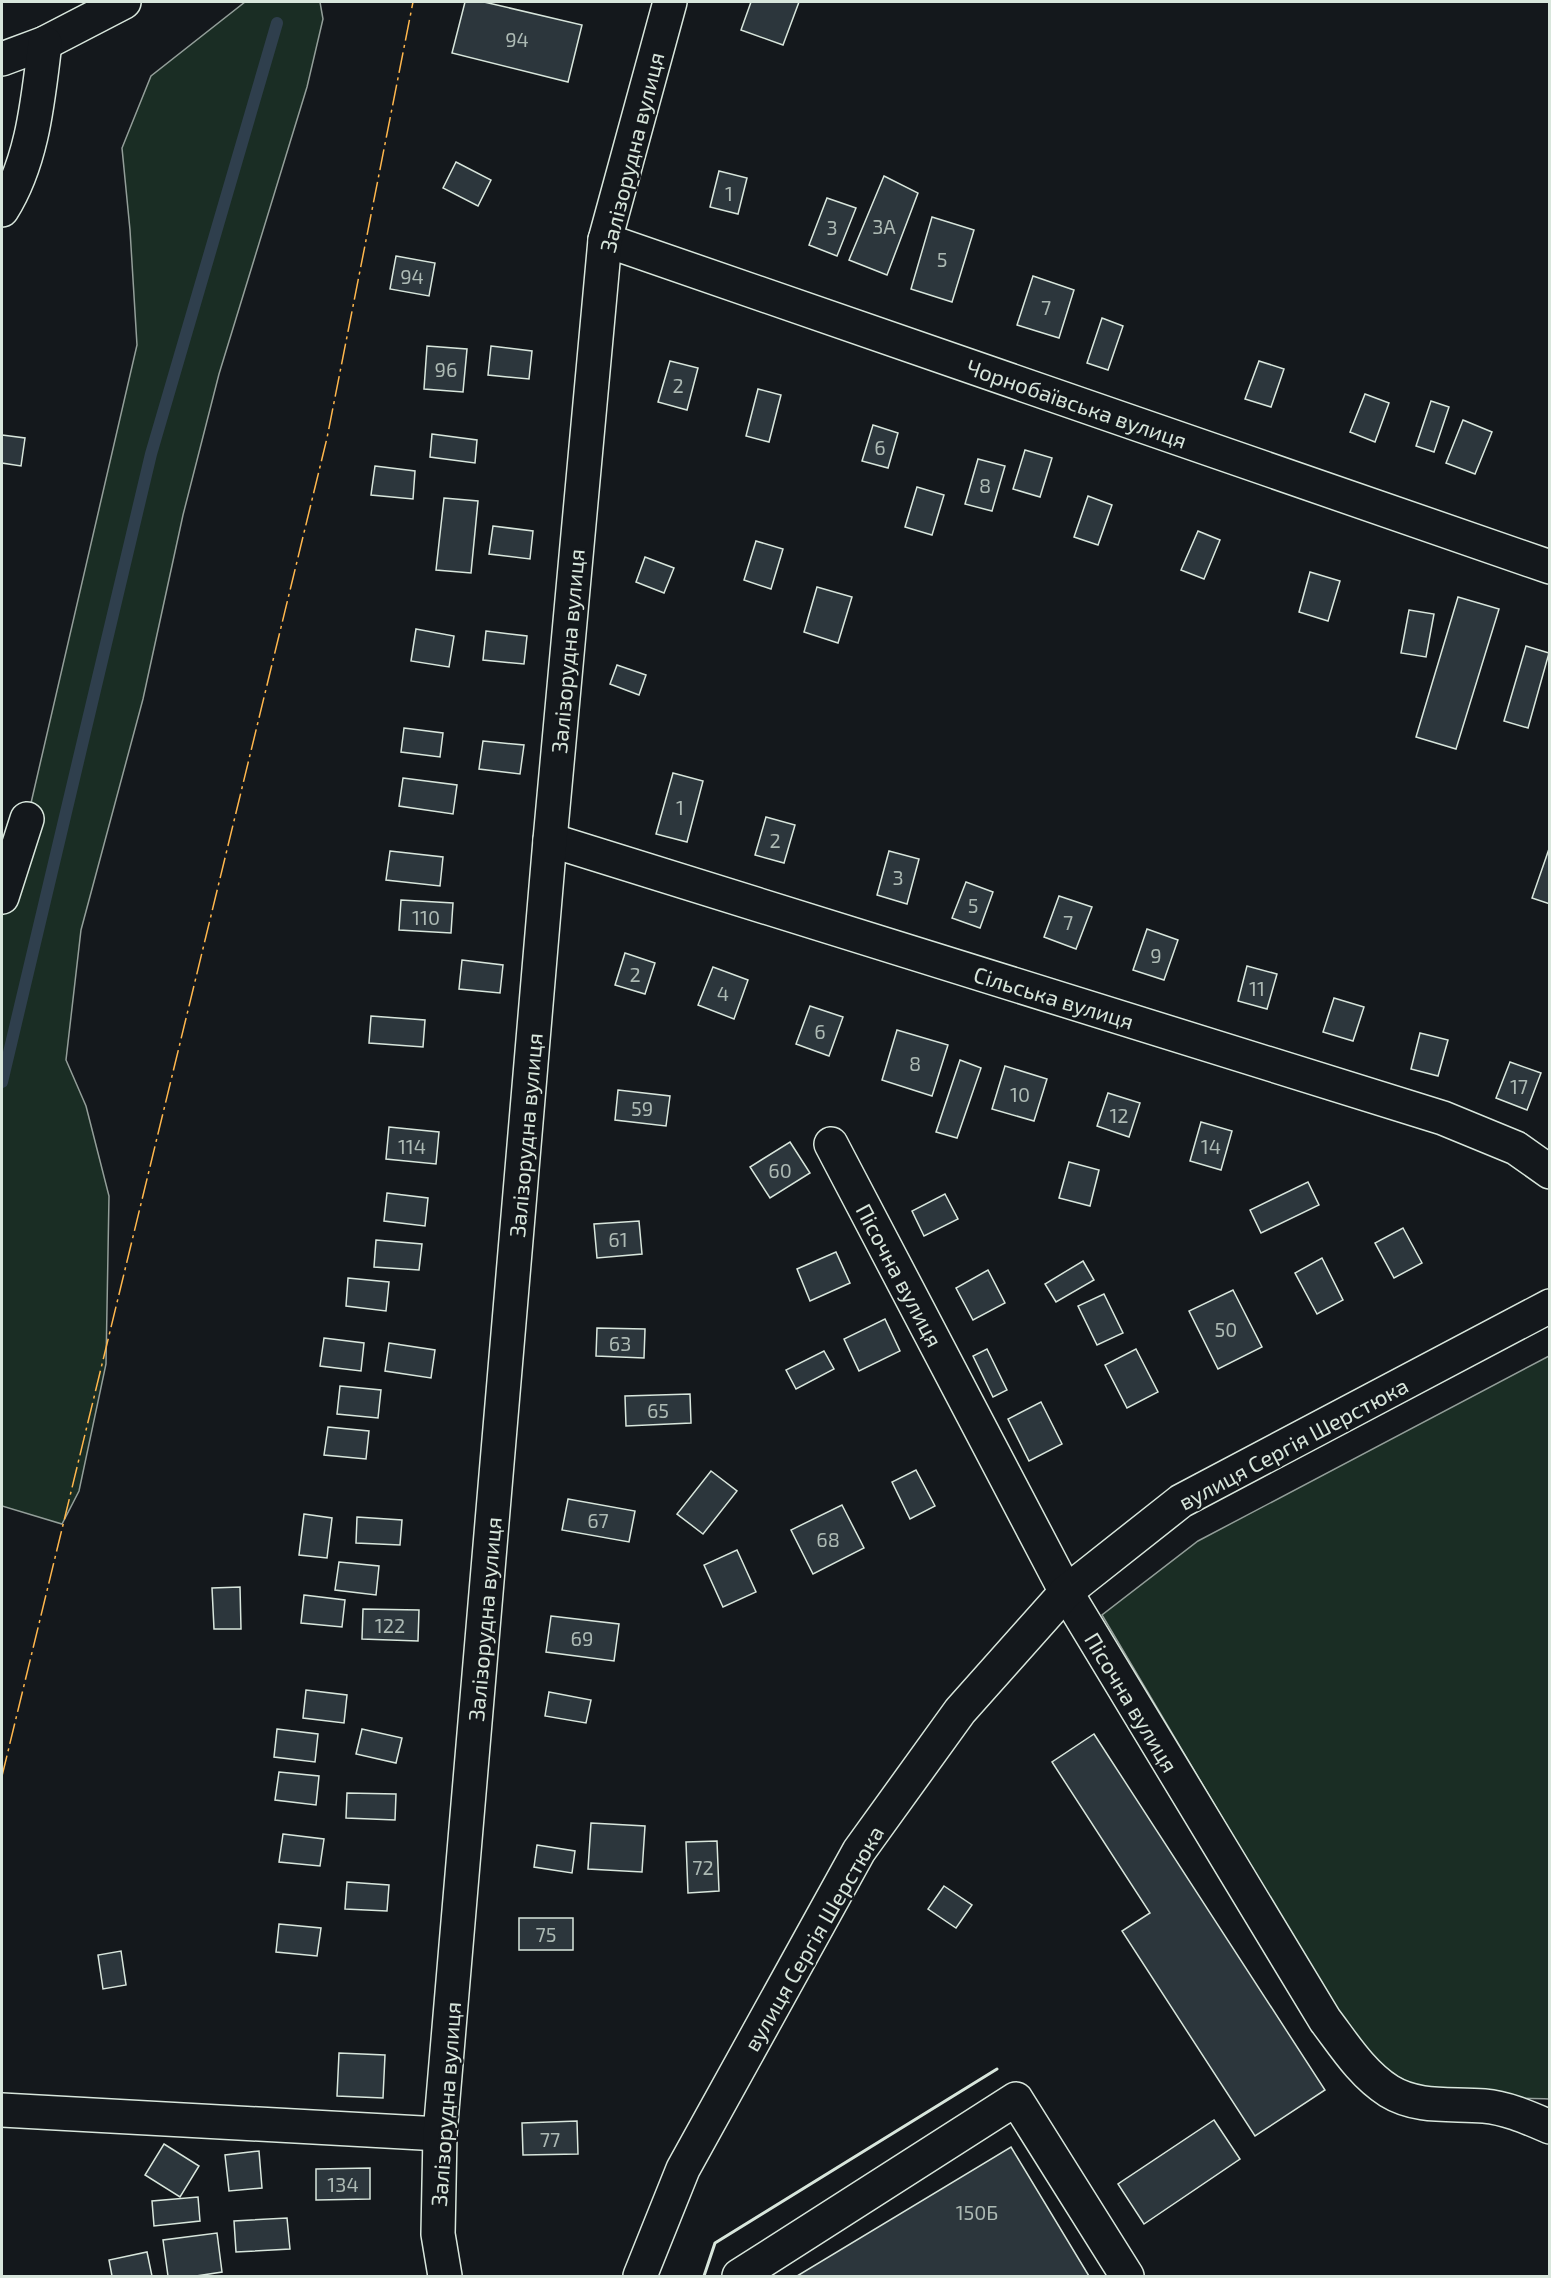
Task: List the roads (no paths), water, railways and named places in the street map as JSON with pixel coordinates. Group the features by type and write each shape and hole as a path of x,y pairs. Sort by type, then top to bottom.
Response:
{"street":[{"path":"2,59 45,43 122,2"},
{"name":"Залізорудна вулиця","path":"445,2277 438,2234 440,2134 550,840 605,240 670,2"},
{"path":"2,210 12,193 36,118 45,43"},
{"name":"Чорнобаївська вулиця","path":"605,240 1550,567"},
{"path":"2,897 27,819"},
{"name":"Сільська вулиця","path":"550,840 1443,1118 1516,1148 1550,1172"},
{"name":"Пісочна вулиця","path":"831,1144 1066,1592 1325,2020 1360,2067 1390,2092 1430,2105 1486,2106 1523,2115 1550,2127"},
{"name":"вулиця Сергія Шерстюка","path":"640,2277 683,2169 859,1851 960,1711 1066,1592 1181,1501 1550,1306"},
{"path":"740,2277 1016,2099 1127,2277"},
{"path":"2,2110 440,2134"}],"waterway":[{"path":"2,1082 151,454 277,23"}]}
